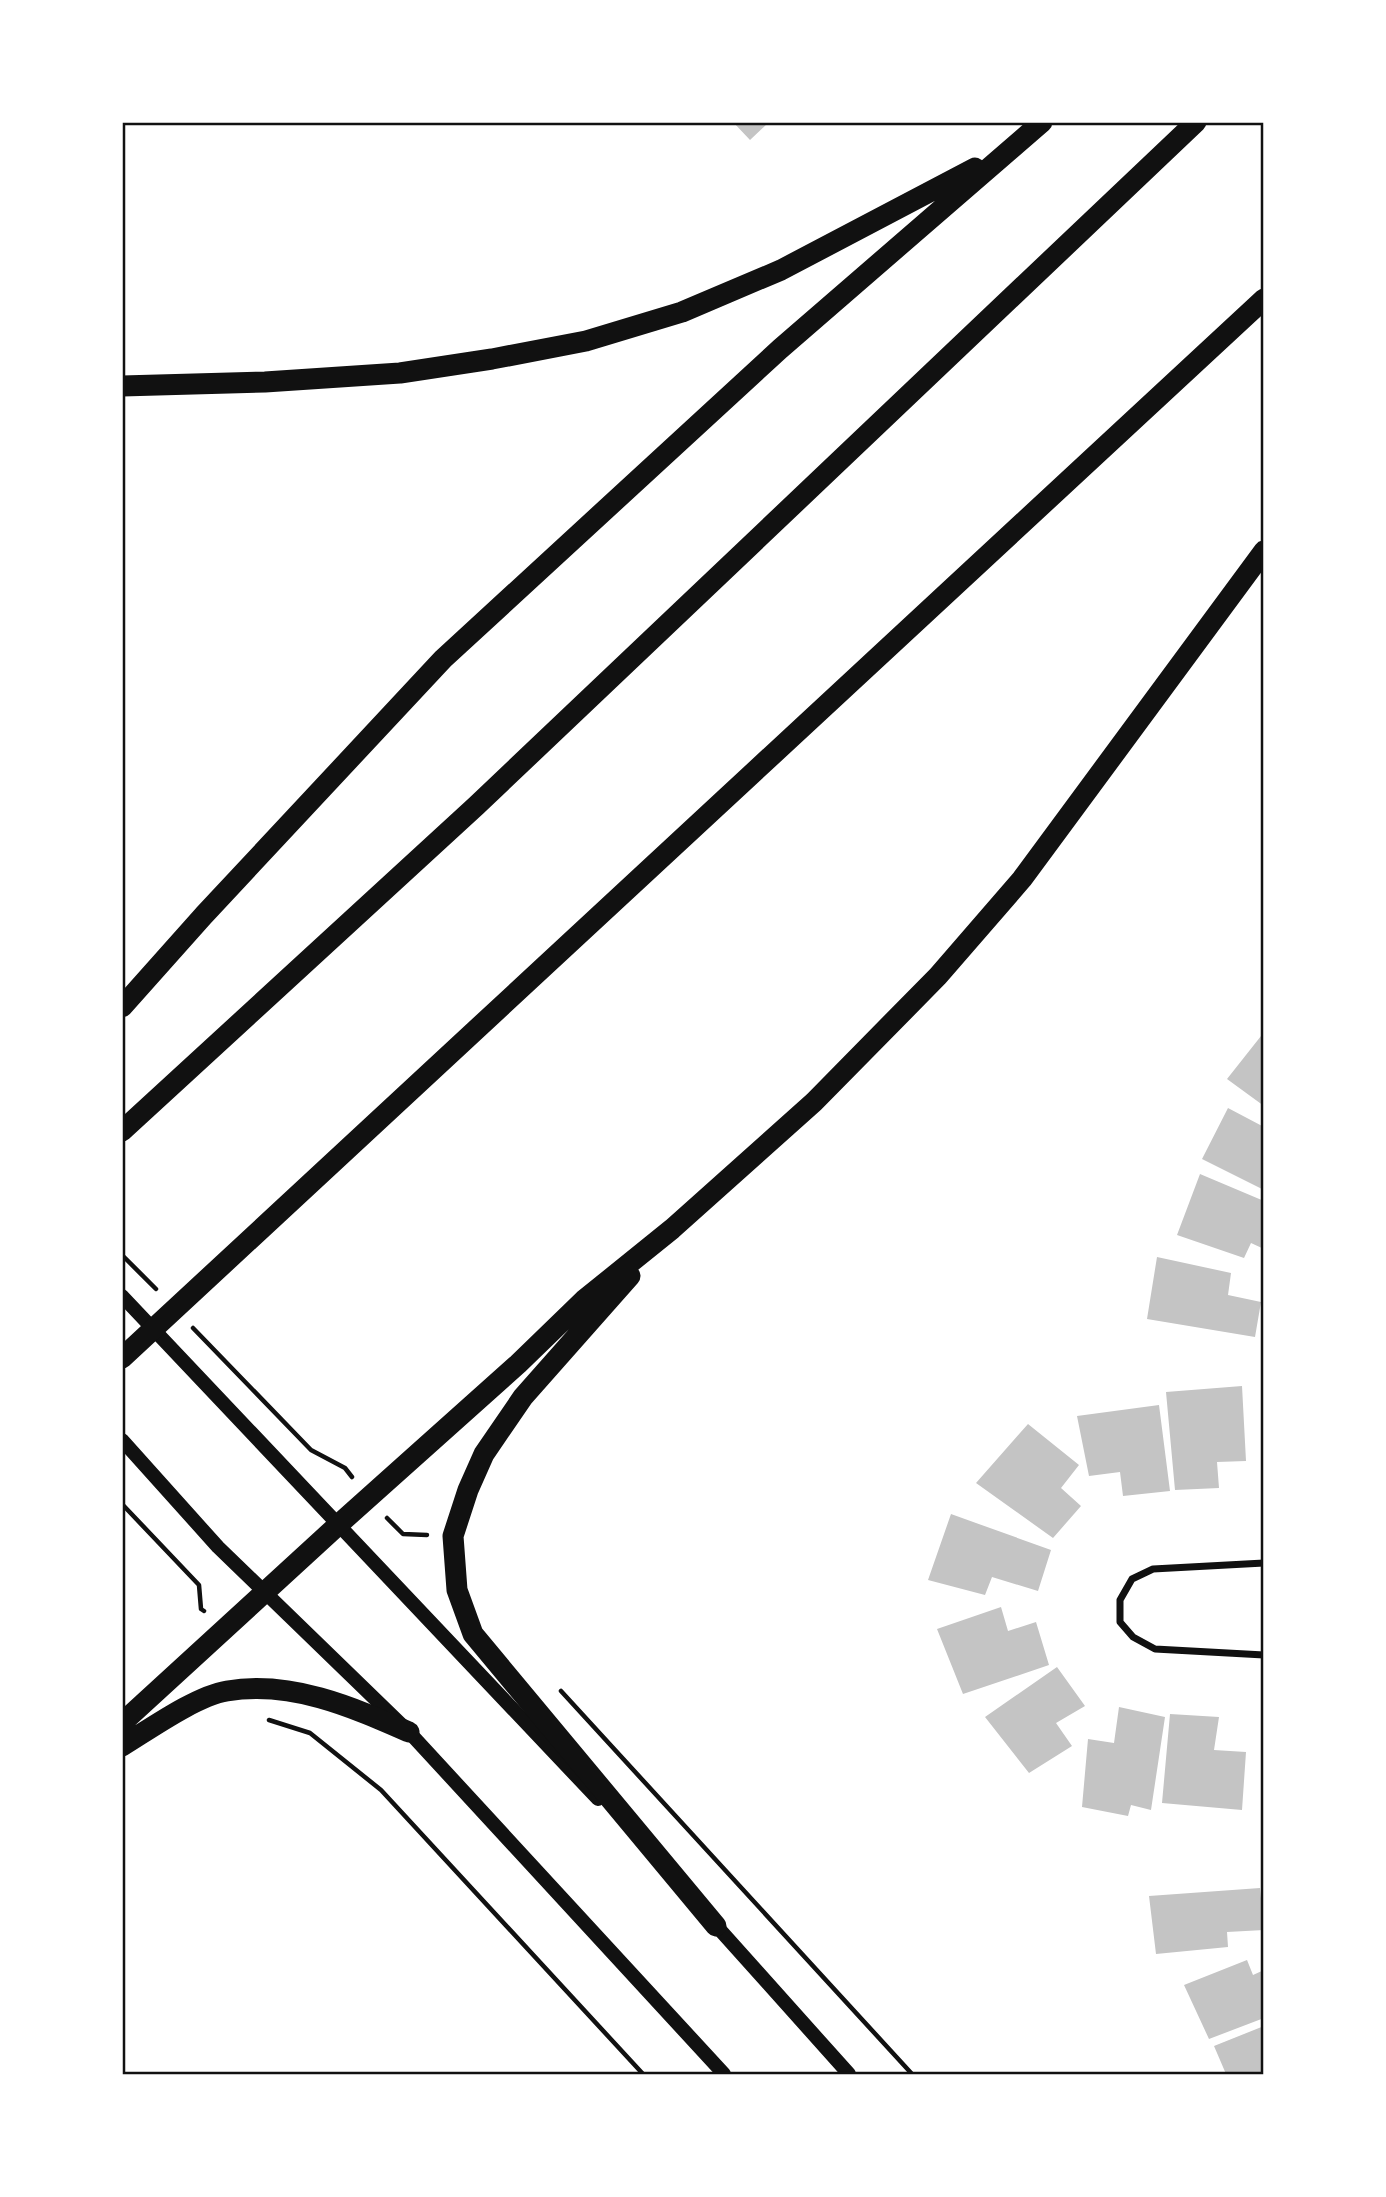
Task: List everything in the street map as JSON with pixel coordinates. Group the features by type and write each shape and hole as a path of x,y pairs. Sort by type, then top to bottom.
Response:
{"highway":[{"path":"122,1007 204,915 443,659 780,349 1042,122"},
{"path":"122,1131 476,806 1196,122"},
{"path":"122,386 265,382 400,373 586,341 682,312 781,270 1007,151"},
{"path":"122,1358 1264,299"},
{"path":"122,1723 518,1364 584,1300 672,1229 814,1102 938,976 1021,878 1264,551"},
{"path":"672,1229 523,1397 484,1454 468,1490 453,1536 457,1590 473,1634 716,1926"},
{"path":"122,1746 185,1708 226,1691 306,1693 364,1712 409,1732"}],"main road":[{"path":"122,1296 381,1567 716,1926 849,2074"},
{"path":"122,1440 218,1547 409,1732 724,2074"}],"street":[{"path":"1264,1563 1153,1569 1132,1579 1120,1600 1120,1622 1133,1637 1155,1649 1264,1655"}],"path":[{"path":"122,1255 158,1291"},
{"path":"185,1319 238,1376"},
{"path":"122,1504 199,1585 201,1609"},
{"path":"555,1684 912,2074"},
{"path":"258,1717 310,1732 381,1790 643,2074"}],"building":[{"path":"733,122 769,122 750,140"},
{"path":"1261,1036 1264,1038 1264,1106 1227,1079"},
{"path":"1228,1108 1264,1127 1264,1190 1202,1159"},
{"path":"1200,1174 1264,1201 1264,1249 1251,1243 1244,1258 1177,1235"},
{"path":"1157,1257 1231,1273 1228,1295 1261,1302 1255,1337 1147,1319"},
{"path":"1242,1386 1246,1461 1217,1462 1219,1488 1175,1490 1166,1392"},
{"path":"1159,1405 1170,1491 1123,1496 1120,1472 1089,1476 1077,1416"},
{"path":"1028,1424 1079,1465 1061,1488 1081,1506 1053,1538 976,1483"},
{"path":"951,1514 1051,1550 1038,1591 992,1577 985,1595 928,1580"},
{"path":"1001,1607 1008,1631 1036,1622 1049,1665 963,1694 937,1629"},
{"path":"1057,1667 1085,1706 1056,1723 1072,1746 1029,1773 985,1717"},
{"path":"1119,1707 1165,1717 1151,1810 1131,1805 1128,1816 1082,1807 1088,1739 1114,1743"},
{"path":"1170,1714 1219,1717 1214,1750 1246,1752 1242,1810 1162,1803"},
{"path":"1260,1888 1264,1930 1227,1932 1228,1947 1156,1954 1149,1896"},
{"path":"1247,1960 1253,1975 1264,1970 1264,2018 1209,2039 1184,1985"},
{"path":"1264,2026 1264,2074 1226,2074 1214,2046"}]}
